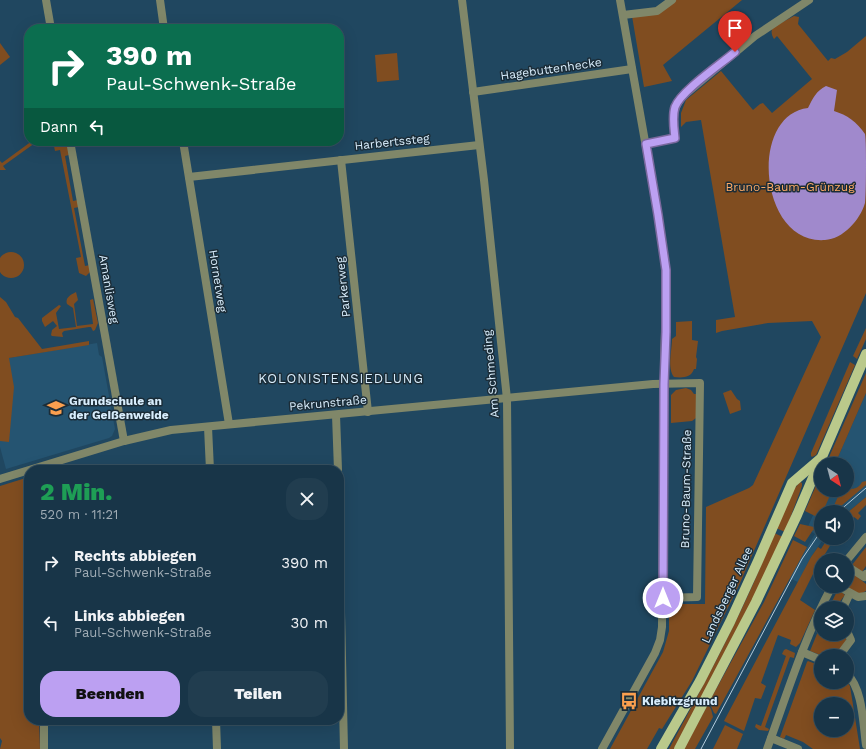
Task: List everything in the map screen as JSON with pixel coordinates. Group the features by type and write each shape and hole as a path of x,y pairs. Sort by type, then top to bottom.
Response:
{"main road":[{"name":"Landsberger Allee","path":"822,457 863,361"},
{"name":"Landsberger Allee","path":"661,749 700,681 730,622 792,483 814,465"},
{"name":"Landsberger Allee","path":"679,749 756,602 814,475"}],"street":[{"path":"46,0 50,24"},
{"path":"160,0 163,24"},
{"name":"Am Schmeding","path":"462,0 507,399 510,749"},
{"name":"Bruno-Baum-Straße","path":"602,749 655,653 660,640 662,627 663,598 666,270 646,144 620,0"},
{"path":"623,15 657,11 672,0"},
{"path":"646,144 675,138 673,123 674,110 682,97 755,36 809,0"},
{"name":"Hagebuttenhecke","path":"473,92 632,69"},
{"name":"Harbertssteg","path":"189,177 479,145"},
{"name":"Amanlisweg","path":"71,146 124,441"},
{"name":"Hornetweg","path":"184,146 229,424"},
{"name":"Parkerweg","path":"341,160 368,412"},
{"name":"Bruno-Baum-Straße","path":"663,598 697,597 700,383 664,384"},
{"name":"Pekrunstraße","path":"48,465 124,441 171,430 664,384"},
{"path":"336,415 338,465"},
{"path":"208,427 210,465"},
{"name":"Pekrunstraße","path":"0,479 24,472"},
{"path":"854,553 865,541"},
{"path":"854,570 865,577"},
{"path":"767,749 802,652 829,593"},
{"path":"846,601 850,593 858,597 866,596"},
{"path":"802,652 814,657"},
{"path":"854,684 860,699 866,745"},
{"path":"44,725 44,749"},
{"path":"216,725 217,749"},
{"path":"343,725 344,749"},
{"path":"771,738 798,749"}],"shaded area":[{"path":"826,86 837,90 834,111 851,120 859,126 865,134 866,177 865,203 859,216 850,228 832,239 825,240 803,236 786,222 775,202 769,178 770,154 776,132 789,116 808,108 817,93"},
{"name":"Grundschule an der Geißenweide","path":"97,343 99,355 102,357 115,429 112,436 6,469 0,447 0,366 9,358"},
{"path":"866,393 866,497 854,507 854,505 817,505 821,497 854,497 854,457 838,457"},
{"path":"814,513 814,533 807,529"},
{"path":"814,536 814,545 819,545 798,582 789,578"}],"green space":[{"path":"676,0 742,0 663,65 672,81 644,87 632,16"},
{"name":"Bruno-Baum-Grünzug","path":"794,16 799,17 798,24 828,61 831,58 835,59 847,52 866,36 866,293 740,583 692,681 662,729 659,728 647,749 610,749 663,652 669,631 669,610 676,604 705,604 706,507 753,485 821,337 812,321 768,323 716,333 716,320 735,317 701,120 686,122 681,127 681,113 686,100 721,71 753,110 763,103 772,113 812,79 777,36 774,39 772,34 773,27"},
{"path":"0,43 10,57 0,65"},
{"path":"397,53 399,80 377,82 375,55"},
{"path":"25,146 31,146 3,166 6,170 0,170 0,161 2,163"},
{"path":"54,146 68,147 69,155 65,156 73,201 78,200 79,207 74,208 85,266 90,265 90,272 86,276 79,273 76,258 81,257 60,150 55,151"},
{"path":"6,253 16,253 23,260 23,270 16,277 6,277 -1,270 -1,260"},
{"path":"76,292 78,300 74,304 77,326 93,324 90,300 93,299 98,323 95,330 93,331 91,327 89,327 64,331 62,333 63,337 52,336 52,330 57,326 53,321 45,327 42,318 59,305 61,306 56,313 59,329 76,327 73,308 67,304 67,300 68,297"},
{"path":"0,297 6,302 15,317 18,318 42,349 89,341 89,345 9,358 14,387 9,442 0,441"},
{"path":"692,321 692,340 698,341 696,369 694,369 691,374 686,377 674,377 670,359 672,339 676,336 676,322"},
{"path":"866,328 866,339 857,359 853,356"},
{"path":"850,362 855,365 816,455 812,457 811,453"},
{"path":"866,373 866,393 838,457 829,457"},
{"path":"686,388 696,394 696,418 692,421 671,423 671,395 676,390"},
{"path":"731,390 740,401 741,410 730,414 723,393"},
{"path":"24,479 24,725 39,725 40,749 0,749 2,741 0,738 0,486"},
{"path":"866,481 866,485 854,495 854,488 859,486 862,482"},
{"path":"800,482 802,483 802,486 785,532 776,528 793,490"},
{"path":"814,490 814,497 829,497 826,505 814,505 814,516 805,511"},
{"path":"838,497 852,497 842,505 834,505"},
{"path":"866,497 866,505 858,513 861,516 858,520 854,517 854,507"},
{"path":"800,524 814,527 814,531 805,542 794,536"},
{"path":"774,533 783,537 757,593 674,749 669,749 712,669 738,616"},
{"path":"793,540 807,547 716,714 714,713 709,702 764,602"},
{"path":"824,545 830,545 826,553 814,553 814,574 800,600 814,609 814,612 800,643 796,647 790,644 791,640 778,635 761,683 766,686 761,699 755,698 744,731 724,721 811,557 818,547 821,549"},
{"path":"866,547 866,566 862,572 854,566 854,562"},
{"path":"854,574 866,584 866,591 860,594 854,591"},
{"path":"836,593 843,593 845,595 840,601 832,601"},
{"path":"814,641 846,641 840,649 814,649 814,653 810,651"},
{"path":"786,649 795,653 794,658 790,657 765,727 769,729 768,731 759,730 755,727 756,724 761,726 786,656 782,654"},
{"path":"808,661 814,663 814,689 850,689 852,697 814,697 814,737 854,737 854,711 860,749 813,749 803,742 786,735 784,739 780,737"},
{"path":"708,704 713,717 695,749 684,749"},
{"path":"725,725 743,734 737,749 713,749"}],"tram line":[{"path":"846,505 866,488"},
{"path":"701,749 802,559 814,541"}],"place":[{"name":"Grundschule an der Geißenweide","path":"56,408"},
{"name":"Kiebitzgrund","path":"629,701"}],"district":[{"name":"KOLONISTENSIEDLUNG","path":"341,378"}],"route":[{"path":"663,598 662,547 666,270 646,144 675,138 673,123 674,110 678,102 695,85 735,52"}]}
